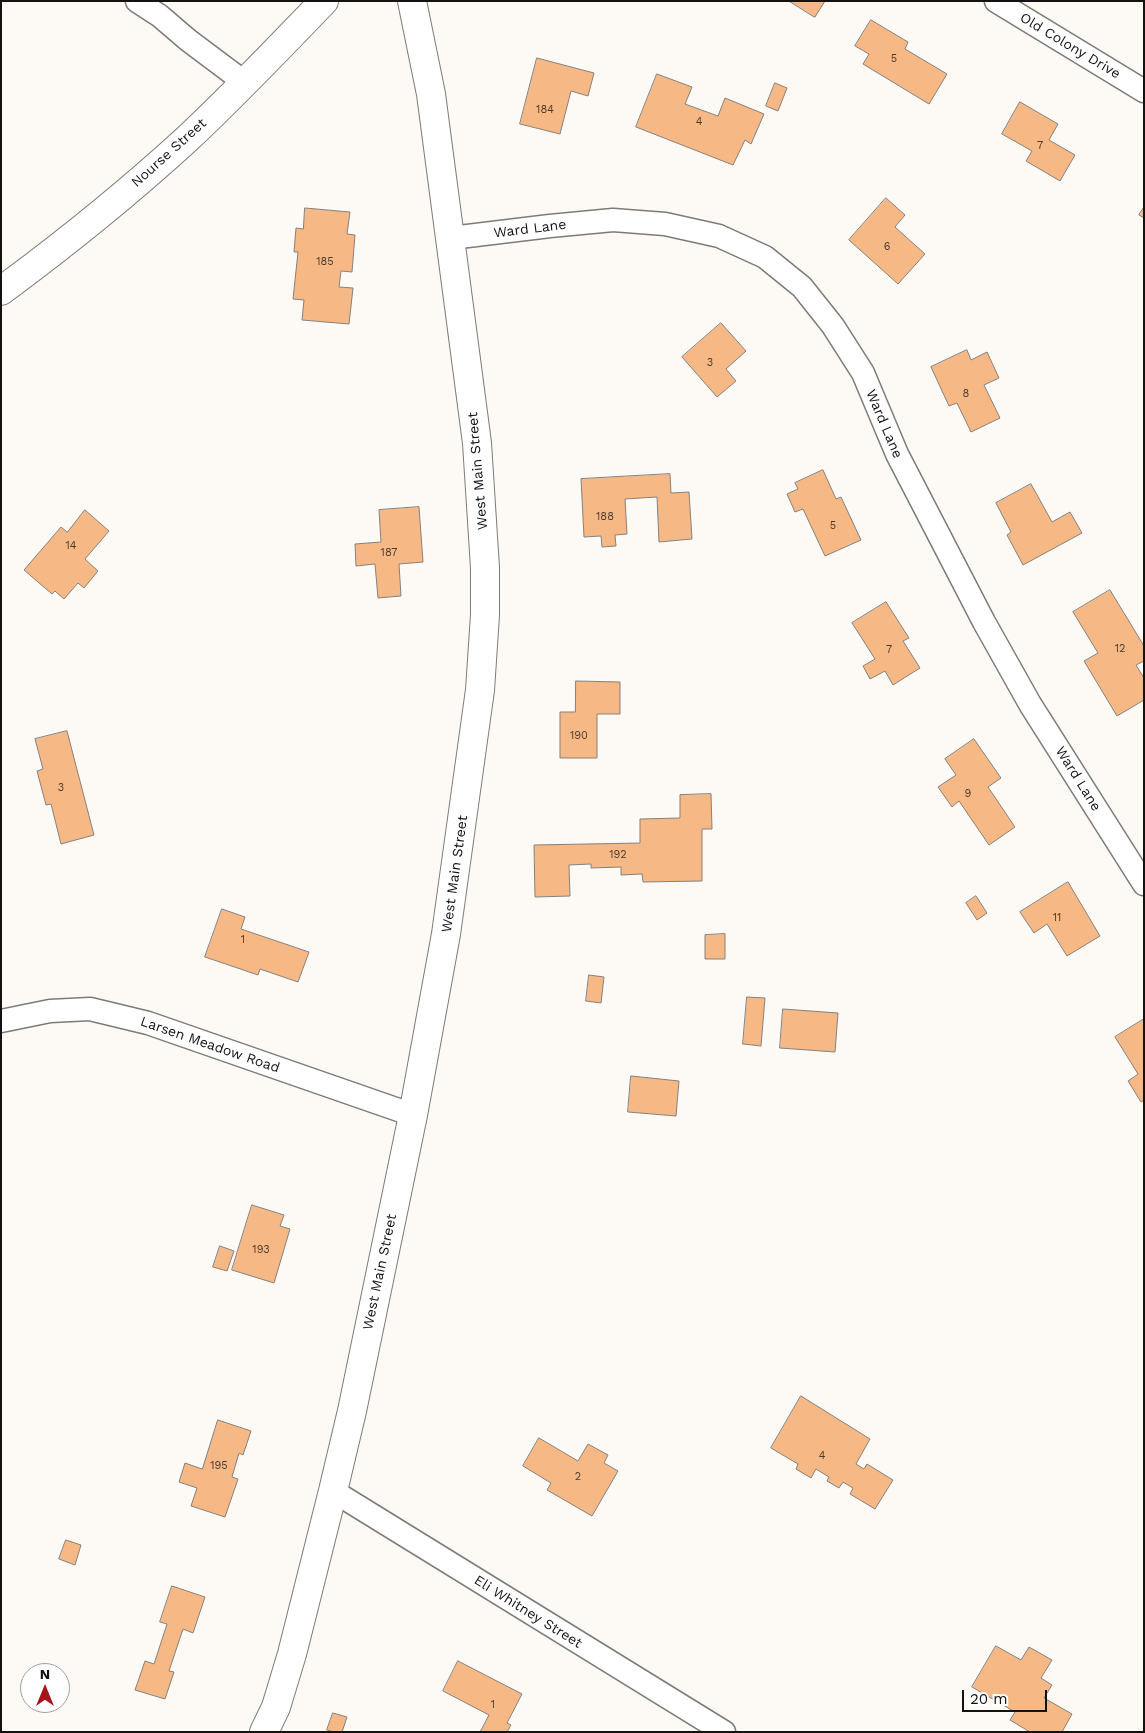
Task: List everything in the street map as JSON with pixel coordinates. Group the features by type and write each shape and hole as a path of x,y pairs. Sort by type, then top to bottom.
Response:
{"street":[{"path":"137,1 160,16 188,40 244,82"},
{"name":"Nourse Street","path":"1,291 140,180 188,138 324,1"},
{"name":"West Main Street","path":"264,1732 276,1707 292,1654 352,1411 413,1115 446,934 480,690 485,616 485,559 477,443 431,94 412,1"},
{"name":"Old Colony Drive","path":"996,1 1144,91"},
{"name":"Ward Lane","path":"451,238 613,220 665,224 719,236 765,257 802,287 833,326 863,374 897,454 984,622 1030,704 1144,884"},
{"name":"Larsen Meadow Road","path":"1,1021 50,1010 90,1009 148,1023 413,1115"},
{"name":"Eli Whitney Street","path":"333,1491 724,1732"}],"building":[{"path":"789,1 825,1 815,17"},
{"path":"871,20 908,42 905,49 947,74 929,104 863,64 869,54 855,46"},
{"path":"537,58 594,73 588,96 571,91 560,134 520,124"},
{"path":"657,74 692,87 685,104 718,116 725,98 764,114 751,144 745,140 733,165 636,127"},
{"path":"775,83 787,88 778,111 766,106"},
{"path":"1020,102 1058,124 1049,140 1075,155 1060,181 1026,161 1032,151 1002,134"},
{"path":"886,198 905,215 895,227 925,254 898,284 849,240"},
{"path":"1144,207 1144,218 1139,215"},
{"path":"305,208 350,212 347,234 355,235 352,272 341,271 339,287 353,288 349,324 302,320 304,300 293,299 298,252 294,252 296,228 303,229"},
{"path":"721,323 746,351 726,369 736,381 717,397 682,357"},
{"path":"967,350 971,360 987,352 999,378 984,385 1000,418 971,432 957,403 949,406 931,367"},
{"path":"823,470 836,499 841,497 861,540 825,556 803,509 795,512 787,494 798,489 795,483"},
{"path":"670,474 671,493 689,492 692,539 659,542 657,497 625,499 627,534 615,535 616,546 602,547 601,536 584,537 581,479"},
{"path":"1031,484 1052,522 1070,512 1082,533 1023,565 1007,535 1011,532 996,503"},
{"path":"419,507 423,562 399,564 401,596 378,598 375,564 356,566 355,544 381,542 379,510"},
{"path":"85,510 109,531 85,559 98,571 84,588 78,583 64,599 55,591 52,594 24,570 61,527 67,532"},
{"path":"1110,590 1144,646 1144,661 1136,665 1144,678 1144,700 1117,716 1084,661 1098,653 1073,612"},
{"path":"886,602 909,638 903,641 920,668 893,685 885,671 870,679 863,666 875,659 852,623"},
{"path":"576,681 620,682 620,714 597,714 597,758 560,758 560,712 575,712"},
{"path":"67,731 94,835 61,844 51,804 46,805 37,771 43,769 35,739"},
{"path":"974,739 1001,778 988,787 1015,827 989,845 959,801 952,807 938,787 956,775 945,759"},
{"path":"711,794 712,829 702,829 702,881 643,882 642,874 621,875 621,867 591,868 591,864 569,865 570,896 535,897 534,845 640,843 640,819 680,818 680,795"},
{"path":"1068,882 1100,936 1067,956 1047,924 1034,933 1020,912"},
{"path":"976,896 987,913 977,920 966,903"},
{"path":"222,909 245,917 241,929 309,952 298,982 260,969 258,975 205,957"},
{"path":"725,934 725,959 705,959 705,935"},
{"path":"589,975 604,977 601,1003 586,1001"},
{"path":"747,997 765,998 761,1046 743,1044"},
{"path":"783,1009 838,1013 835,1052 780,1048"},
{"path":"1144,1019 1144,1100 1141,1102 1128,1081 1138,1074 1115,1037"},
{"path":"631,1076 679,1081 676,1116 628,1112"},
{"path":"252,1205 284,1215 280,1226 290,1229 274,1283 232,1270"},
{"path":"220,1246 234,1251 227,1271 213,1267"},
{"path":"801,1396 870,1439 856,1464 864,1469 867,1464 893,1480 875,1509 850,1494 853,1488 843,1482 839,1488 827,1481 829,1477 816,1469 811,1478 796,1469 798,1464 771,1448"},
{"path":"218,1420 251,1431 243,1455 239,1453 232,1477 238,1479 225,1517 191,1506 197,1488 179,1482 185,1463 202,1469"},
{"path":"539,1438 578,1461 588,1444 608,1455 604,1463 618,1471 592,1516 547,1490 551,1483 523,1466"},
{"path":"66,1540 81,1545 75,1565 59,1559"},
{"path":"172,1586 205,1597 193,1633 183,1629 169,1671 174,1672 165,1699 135,1690 145,1661 154,1664 167,1624 160,1622"},
{"path":"996,1646 1021,1660 1029,1647 1052,1660 1041,1678 1052,1685 1044,1698 1072,1714 1062,1732 1030,1732 1010,1720 1015,1712 972,1687"},
{"path":"458,1661 522,1694 507,1723 511,1725 507,1732 480,1732 489,1715 443,1691"},
{"path":"333,1713 347,1717 342,1732 327,1730"}]}
